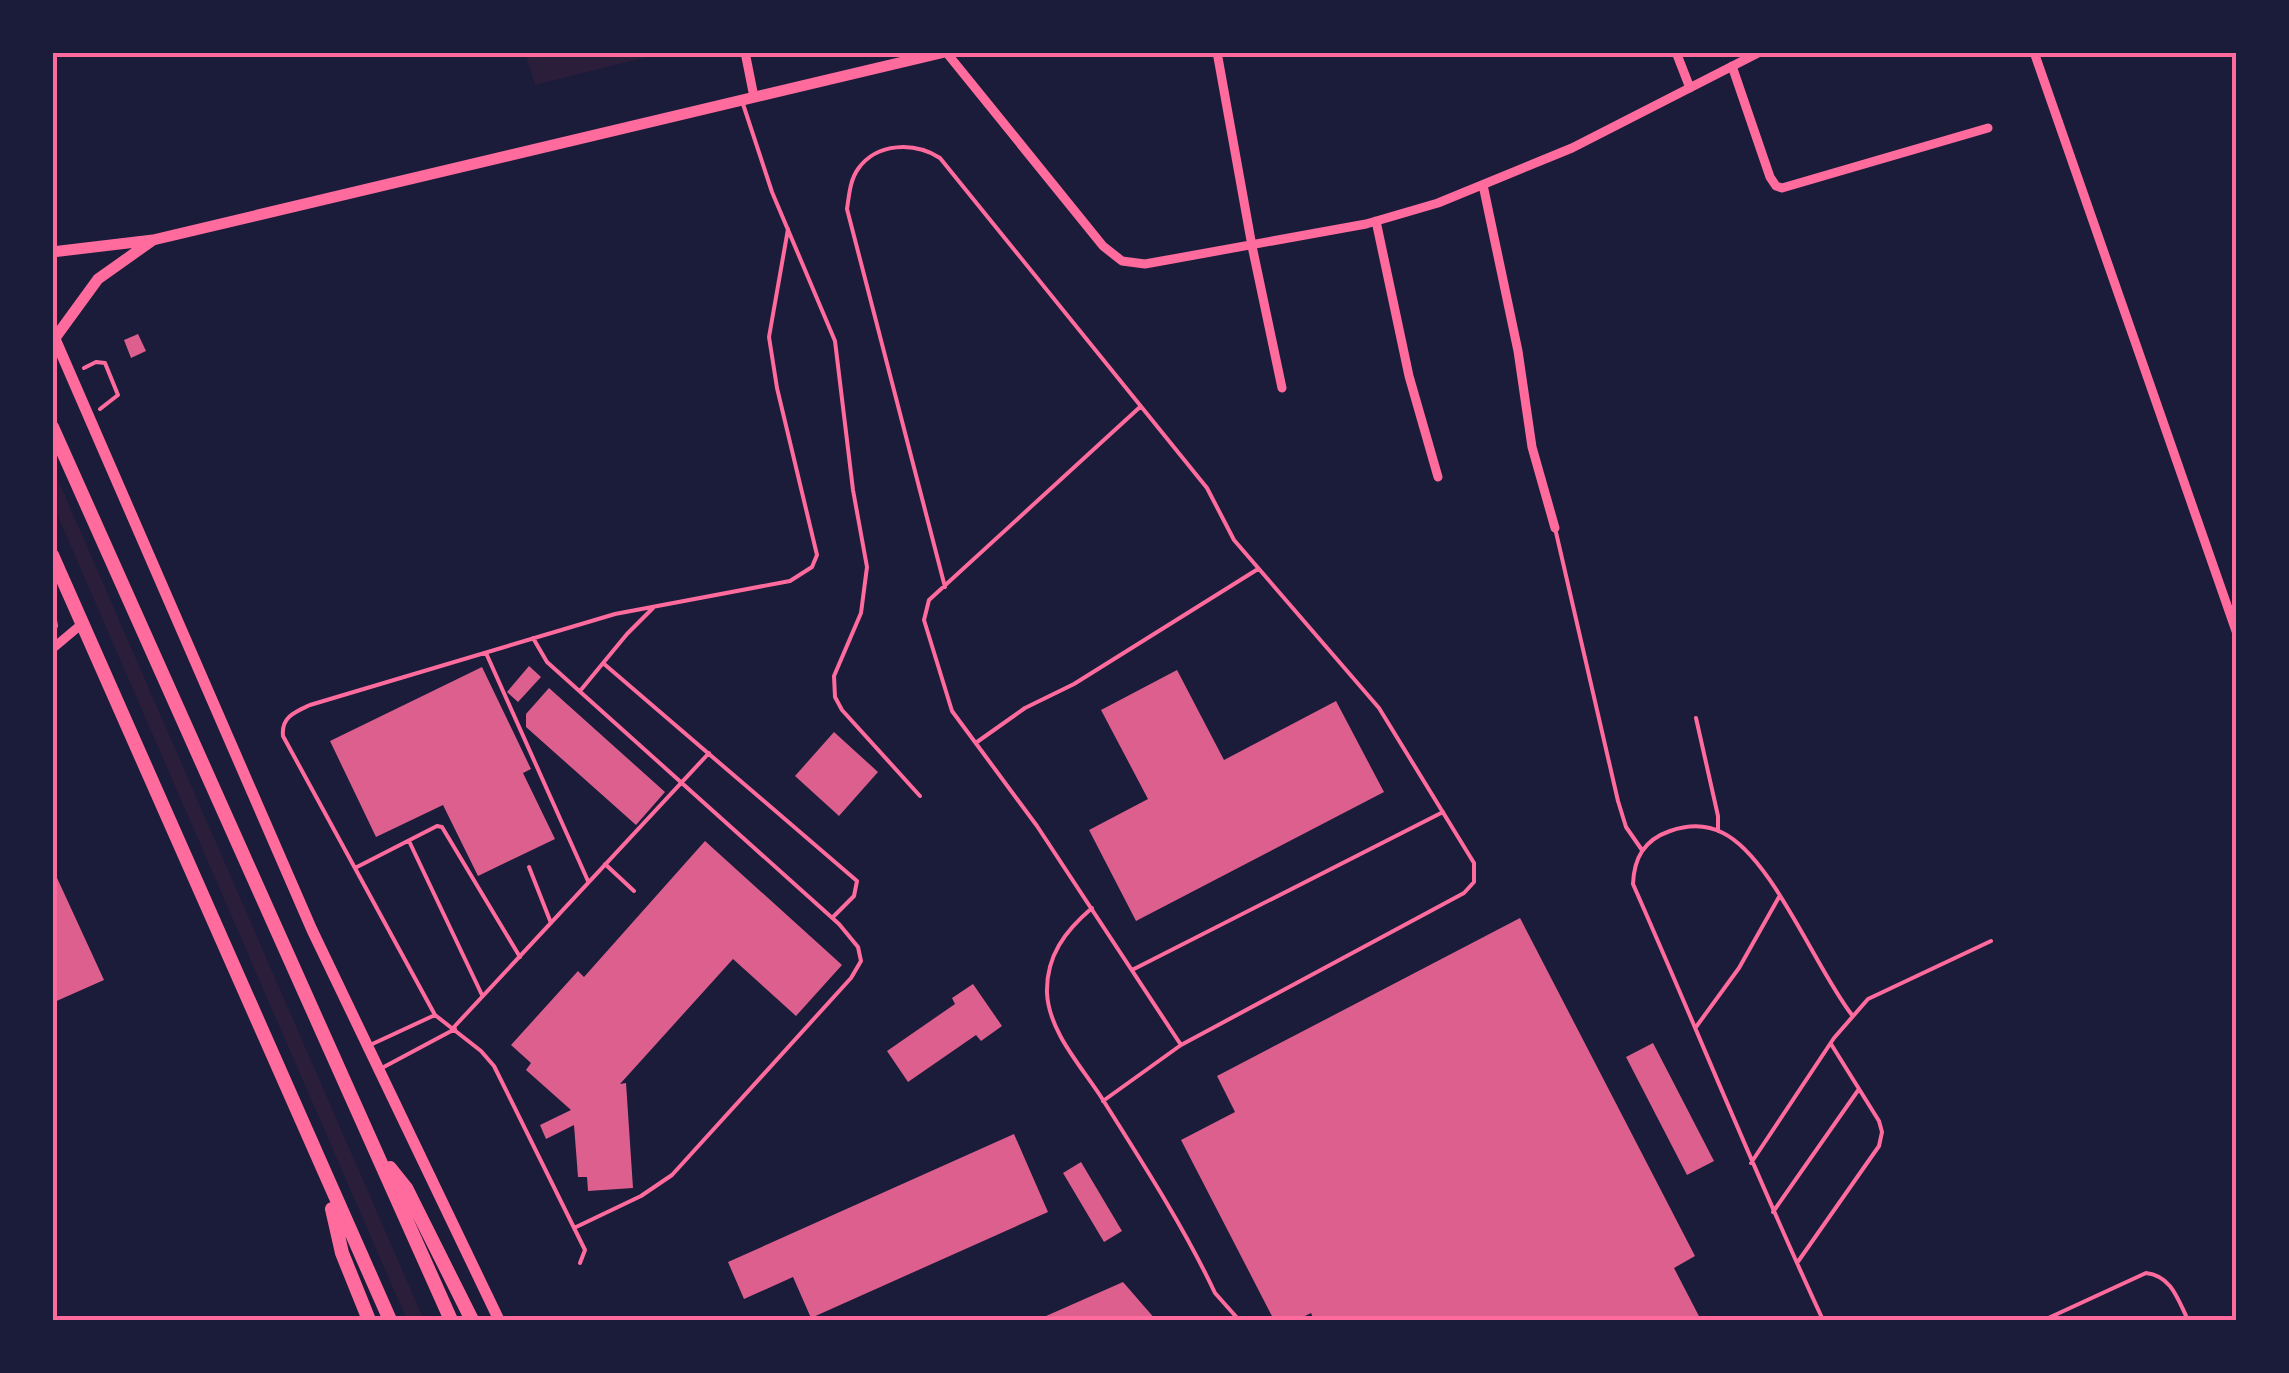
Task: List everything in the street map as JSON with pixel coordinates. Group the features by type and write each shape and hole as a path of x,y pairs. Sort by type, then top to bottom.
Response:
{"highway":[{"path":"52,427 451,1320"},
{"path":"52,555 390,1320"},
{"path":"379,1154 406,1188 472,1320"},
{"path":"324,1174 342,1253 369,1320"}],"street":[{"path":"745,52 748,98"},
{"path":"52,252 153,240 946,52 1103,246 1116,257 1145,264 1376,221 1483,185 1572,148 1760,52"},
{"path":"1217,52 1282,388"},
{"path":"1676,52 1690,88"},
{"path":"2034,52 2236,631"},
{"path":"1732,66 1770,177 1782,188 1988,128"},
{"path":"1483,185 1518,351 1532,447 1554,528"},
{"path":"1376,221 1409,376 1438,477"},
{"path":"153,240 98,280 54,335 286,874 499,1320"},
{"path":"54,648 83,623"}],"lane":[{"path":"748,98 772,192 835,340 852,490 866,567 860,613 834,676 835,697 842,710 920,796"},
{"path":"945,587 847,209 853,179 865,161 883,150 909,147 940,158 1206,488 1234,540 1379,708 1474,863 1474,882 1464,893 1181,1045 1104,1101"},
{"path":"580,1263 585,1250 494,1066 435,1015 283,736 286,720 310,705 615,614 790,581 812,567 817,555 777,388 769,337 788,229"},
{"path":"1140,407 926,605 924,620 952,711 1037,826 1181,1045"},
{"path":"1554,528 1613,784 1626,826 1642,850"},
{"path":"976,743 1005,720 1074,684 1258,568"},
{"path":"580,692 653,608"},
{"path":"533,638 547,662 832,918 858,947 862,961 851,978 672,1175 641,1196 574,1228"},
{"path":"486,652 588,882"},
{"path":"604,662 857,880 854,896 832,918"},
{"path":"1696,718 1718,831"},
{"path":"380,1069 454,1028 710,753"},
{"path":"1132,970 1443,812"},
{"path":"355,868 437,826 446,830 520,956"},
{"path":"1824,1320 1751,1164 1633,884 1634,866 1642,850 1664,832 1680,827 1718,831 1734,840 1779,897 1852,1016"},
{"path":"408,841 483,997"},
{"path":"606,864 634,891"},
{"path":"529,867 551,922"},
{"path":"1696,1027 1739,968 1779,897"},
{"path":"1092,908 1054,949 1047,994 1054,1024 1104,1101 1216,1293 1239,1320"},
{"path":"1751,1164 1852,1016 1878,992 1991,941"},
{"path":"368,1046 435,1015"},
{"path":"1797,1263 1879,1146 1882,1132 1879,1120 1830,1044"},
{"path":"1773,1212 1859,1089"},
{"path":"2044,1320 2146,1274 2159,1274 2168,1282 2188,1320"}],"path":[{"path":"90,418 118,395 105,363 96,362"},
{"path":"52,602 54,648"}],"shaded area":[{"path":"525,52 663,52 663,53 535,85"},
{"path":"52,466 424,1320 407,1320 53,505"}],"building":[{"path":"138,334 146,351 131,358 124,340"},
{"path":"529,666 541,677 518,702 507,692"},
{"path":"482,667 531,769 523,773 555,839 478,876 443,805 376,837 330,741"},
{"path":"1177,670 1224,760 1336,701 1384,792 1136,921 1089,830 1148,799 1101,710"},
{"path":"549,688 665,792 636,825 526,727 526,714"},
{"path":"834,732 878,772 839,816 795,776"},
{"path":"705,841 842,965 796,1016 733,959 620,1084 626,1083 633,1188 588,1191 587,1177 578,1177 574,1125 546,1139 540,1125 571,1110 526,1070 531,1063 511,1045 578,971 584,977"},
{"path":"52,867 104,980 52,1003"},
{"path":"1520,918 1695,1256 1674,1268 1701,1320 1314,1320 1311,1313 1297,1320 1274,1320 1181,1140 1235,1112 1217,1076"},
{"path":"973,984 1002,1026 981,1041 976,1035 908,1082 887,1051 955,1004 952,998"},
{"path":"1653,1043 1714,1161 1687,1175 1626,1057"},
{"path":"1014,1134 1048,1212 811,1318 793,1277 744,1299 728,1262"},
{"path":"1081,1162 1122,1231 1104,1242 1063,1173"},
{"path":"1123,1282 1156,1320 1037,1320"}]}
